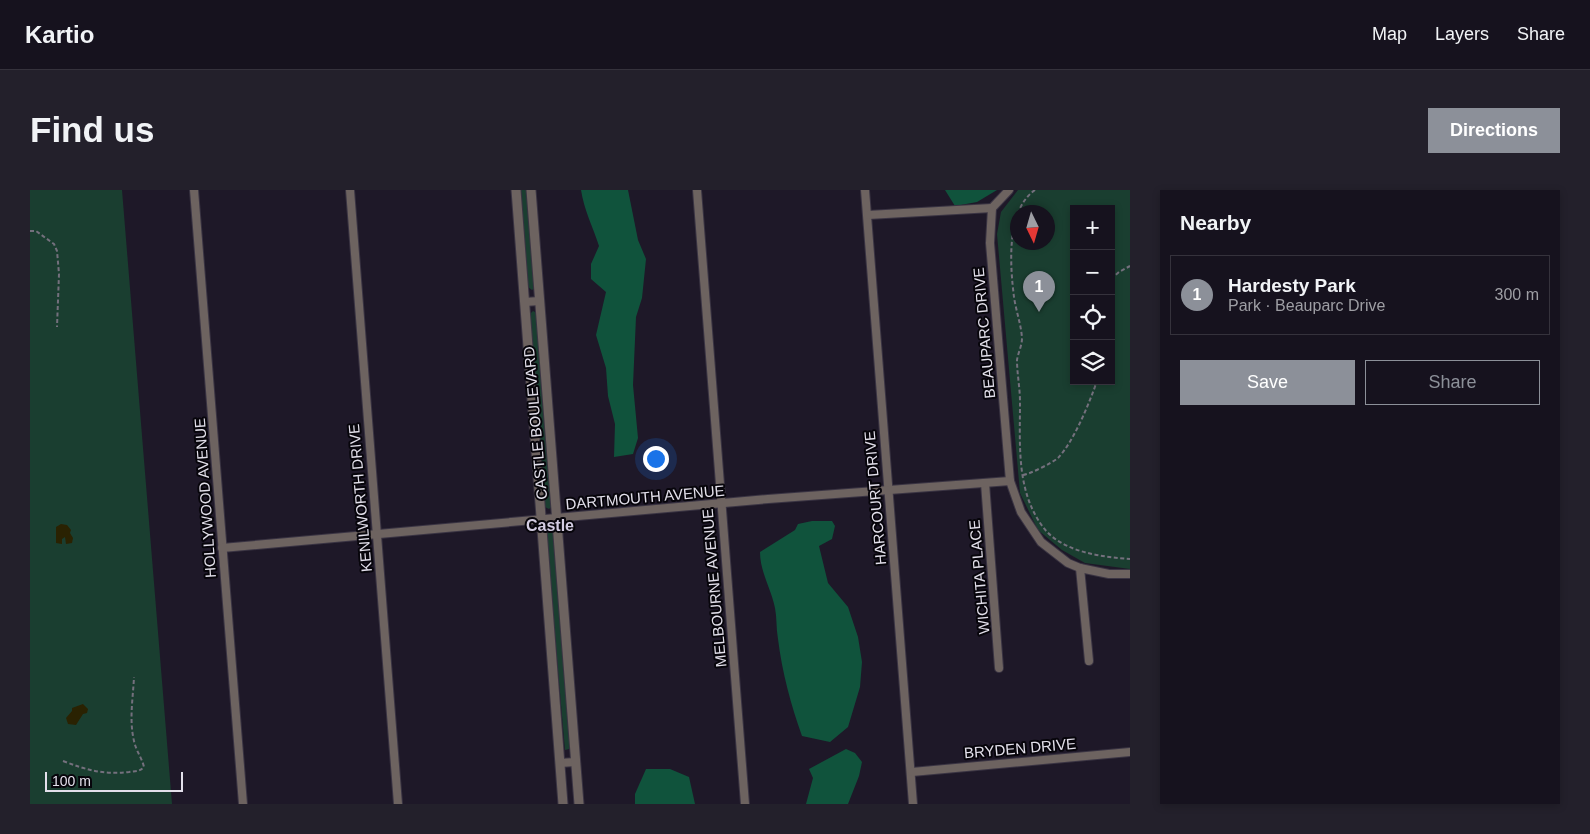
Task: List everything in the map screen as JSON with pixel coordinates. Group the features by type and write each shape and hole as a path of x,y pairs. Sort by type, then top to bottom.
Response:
{"street":[{"name":"HOLLYWOOD AVENUE","path":"194,190 242,804"},
{"name":"KENILWORTH DRIVE","path":"350,190 398,804"},
{"name":"CASTLE BOULEVARD","path":"516,190 563,804"},
{"name":"CASTLE BOULEVARD","path":"531,190 579,804"},
{"name":"MELBOURNE AVENUE","path":"697,190 745,804"},
{"name":"HARCOURT DRIVE","path":"865,190 913,804"},
{"path":"868,215 992,208 1009,190"},
{"name":"BEAUPARC DRIVE","path":"992,208 990,244 1010,481 1024,519 1041,542 1061,558 1080,568 1109,574 1130,574"},
{"path":"525,302 539,301"},
{"name":"DARTMOUTH AVENUE","path":"222,548 377,536 556,518 1010,481"},
{"name":"WICHITA PLACE","path":"985,482 999,668"},
{"path":"1080,568 1089,661"},
{"name":"BRYDEN DRIVE","path":"912,772 1130,752"},
{"path":"560,763 575,762"}],"path":[{"path":"1035,190 1020,205 1014,221 1012,253 1014,296 1022,340 1017,358 1020,401 1020,447 1025,490 1043,527 1062,543 1091,553 1113,558 1130,559"},
{"path":"30,231 36,231 54,244 57,251 59,274 57,327"},
{"path":"1115,275 1130,266"},
{"path":"1023,475 1056,460 1065,449 1080,422 1095,385"},
{"path":"63,761 96,773 114,774 140,771 144,767 132,731 134,677"}],"green space":[{"path":"30,190 122,190 172,804 30,804"},
{"path":"520,190 528,190 535,288 532,290 528,287"},
{"path":"581,190 628,190 638,240 646,259 642,298 636,317 633,385 638,438 633,454 614,457 615,424 608,396 606,368 596,335 606,292 591,279 591,264 599,246 586,211"},
{"path":"945,190 997,190 977,202 955,206"},
{"path":"1018,190 1130,190 1130,569 1085,563 1062,550 1038,530 1020,493 997,234 1001,212"},
{"path":"533,311 537,313 552,506 549,509 545,507 530,314"},
{"path":"812,521 832,521 835,526 832,539 819,546 828,583 848,607 858,637 862,662 860,687 848,727 830,742 802,736 784,676 777,635 775,608 760,559 760,552 795,530 798,524"},
{"path":"550,529 553,532 571,746 565,750 546,533"},
{"path":"846,749 855,753 862,762 859,776 848,804 806,804 813,778 809,769"},
{"path":"646,769 670,769 689,777 695,804 635,804 635,794"}],"sand":[{"path":"61,524 67,525 71,530 72,543 66,544 65,537 62,539 62,544 56,543 56,527"},
{"path":"83,704 88,709 87,713 83,714 76,725 68,724 66,718 72,711 72,708"}],"place":[{"name":"Hardesty Park","path":"1039,312"}],"district":[{"name":"Castle","path":"550,525"}]}
